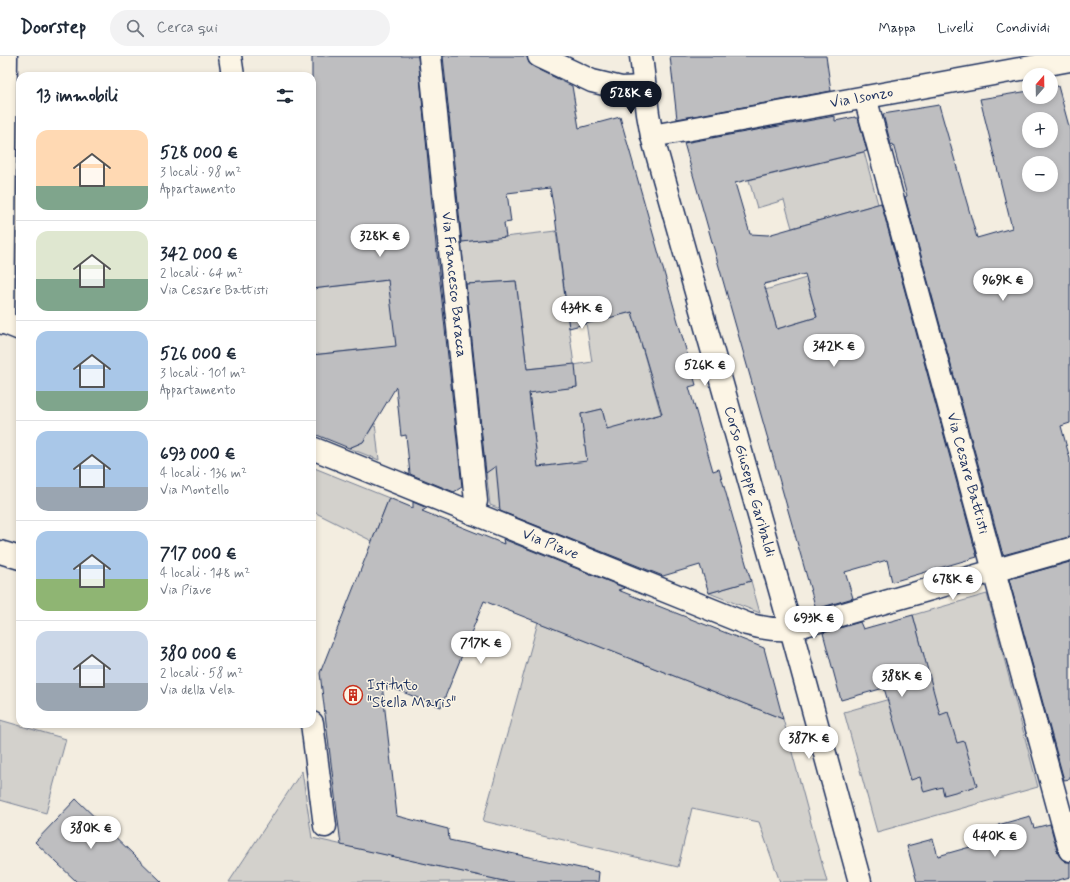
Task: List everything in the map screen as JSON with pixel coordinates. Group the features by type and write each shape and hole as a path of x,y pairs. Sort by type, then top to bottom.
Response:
{"street":[{"path":"6,56 8,324"},
{"path":"230,56 232,72"},
{"name":"Via Francesco Baracca","path":"430,56 476,501 472,513"},
{"path":"539,56 592,81 620,88 644,87"},
{"name":"Corso Giuseppe Garibaldi","path":"641,56 644,87 652,136 791,629 860,882"},
{"name":"Via Isonzo","path":"652,136 1070,60"},
{"name":"Via Cesare Battisti","path":"865,97 1070,850"},
{"name":"Via Piave","path":"316,450 747,624 780,630 791,629 1070,549"},
{"path":"0,552 16,557"},
{"path":"313,728 325,826"}],"shaded area":[{"path":"864,152 878,204 792,228 784,200 757,208 749,180"},
{"path":"556,231 574,365 592,362 586,323 632,312 661,414 624,424 640,483 609,435 602,409 581,414 593,504 581,541 571,463 497,472 500,509 490,505 483,445 535,438 529,392 577,387 576,378 557,380 556,366 527,369 516,281 466,284 461,242"},
{"path":"806,278 817,317 777,329 765,290"},
{"path":"389,280 398,360 366,349 316,355 316,289"},
{"path":"375,423 379,460 349,448 363,442"},
{"path":"316,469 389,498 372,541 316,513"},
{"path":"751,581 760,613 709,593"},
{"path":"987,594 1038,787 877,832 844,712 932,687 913,615"},
{"path":"538,622 783,719 827,882 780,882 759,822 692,808 678,867 483,821"},
{"path":"0,720 16,725 16,728 28,728 66,739 46,813 0,800"},
{"path":"302,771 312,838 508,882 229,882"}],"building":[{"path":"312,56 418,56 436,245 462,487 454,492 410,474 406,435 401,436 396,387 363,442 349,448 316,435 316,355 396,346 388,280 316,289 316,72 312,72"},
{"path":"443,56 527,56 529,63 534,67 572,86 579,128 620,117 696,385 689,387 713,471 719,469 751,581 709,593 700,565 663,576 500,511 496,466 486,473 466,284 516,281 527,369 575,364 577,387 529,393 538,467 587,461 581,414 602,409 607,429 662,414 632,312 569,328 550,188 507,193 511,222 504,223 506,237 462,242"},
{"path":"670,56 826,56 831,91 677,119"},
{"path":"1058,86 1070,130 1070,423 1061,426 1070,459 1070,537 1003,555 905,197 907,196 893,144 891,145 883,114 939,105 977,238 1012,228 980,99 1022,92 1022,104 1058,104"},
{"path":"835,116 835,121 855,117 858,118 867,151 735,183 750,234 768,235 881,203 977,557 892,582 887,560 845,572 853,598 816,609 684,143","holes":["805,274 817,317 777,329 764,284"]},
{"name":"Istituto \"Stella Maris\"","path":"389,498 413,508 413,502 427,508 422,511 504,544 503,539 625,588 618,590 764,648 783,719 484,601 441,707 382,684 397,816 448,829 449,840 599,872 598,882 508,882 341,845 320,673"},
{"path":"1070,562 1070,779 1064,780 1009,579"},
{"path":"913,615 940,715 948,712 957,743 964,741 977,786 944,795 942,787 924,792 920,777 911,780 884,688 841,700 823,633 860,622 863,629"},
{"path":"76,799 162,882 77,882 35,842"},
{"path":"1030,816 1034,828 1050,824 1058,854 1066,862 1070,862 1070,877 1051,882 917,882 907,846 933,839 938,856 1002,838 998,825"}],"place":[{"name":"Istituto \"Stella Maris\"","path":"353,695"}]}
